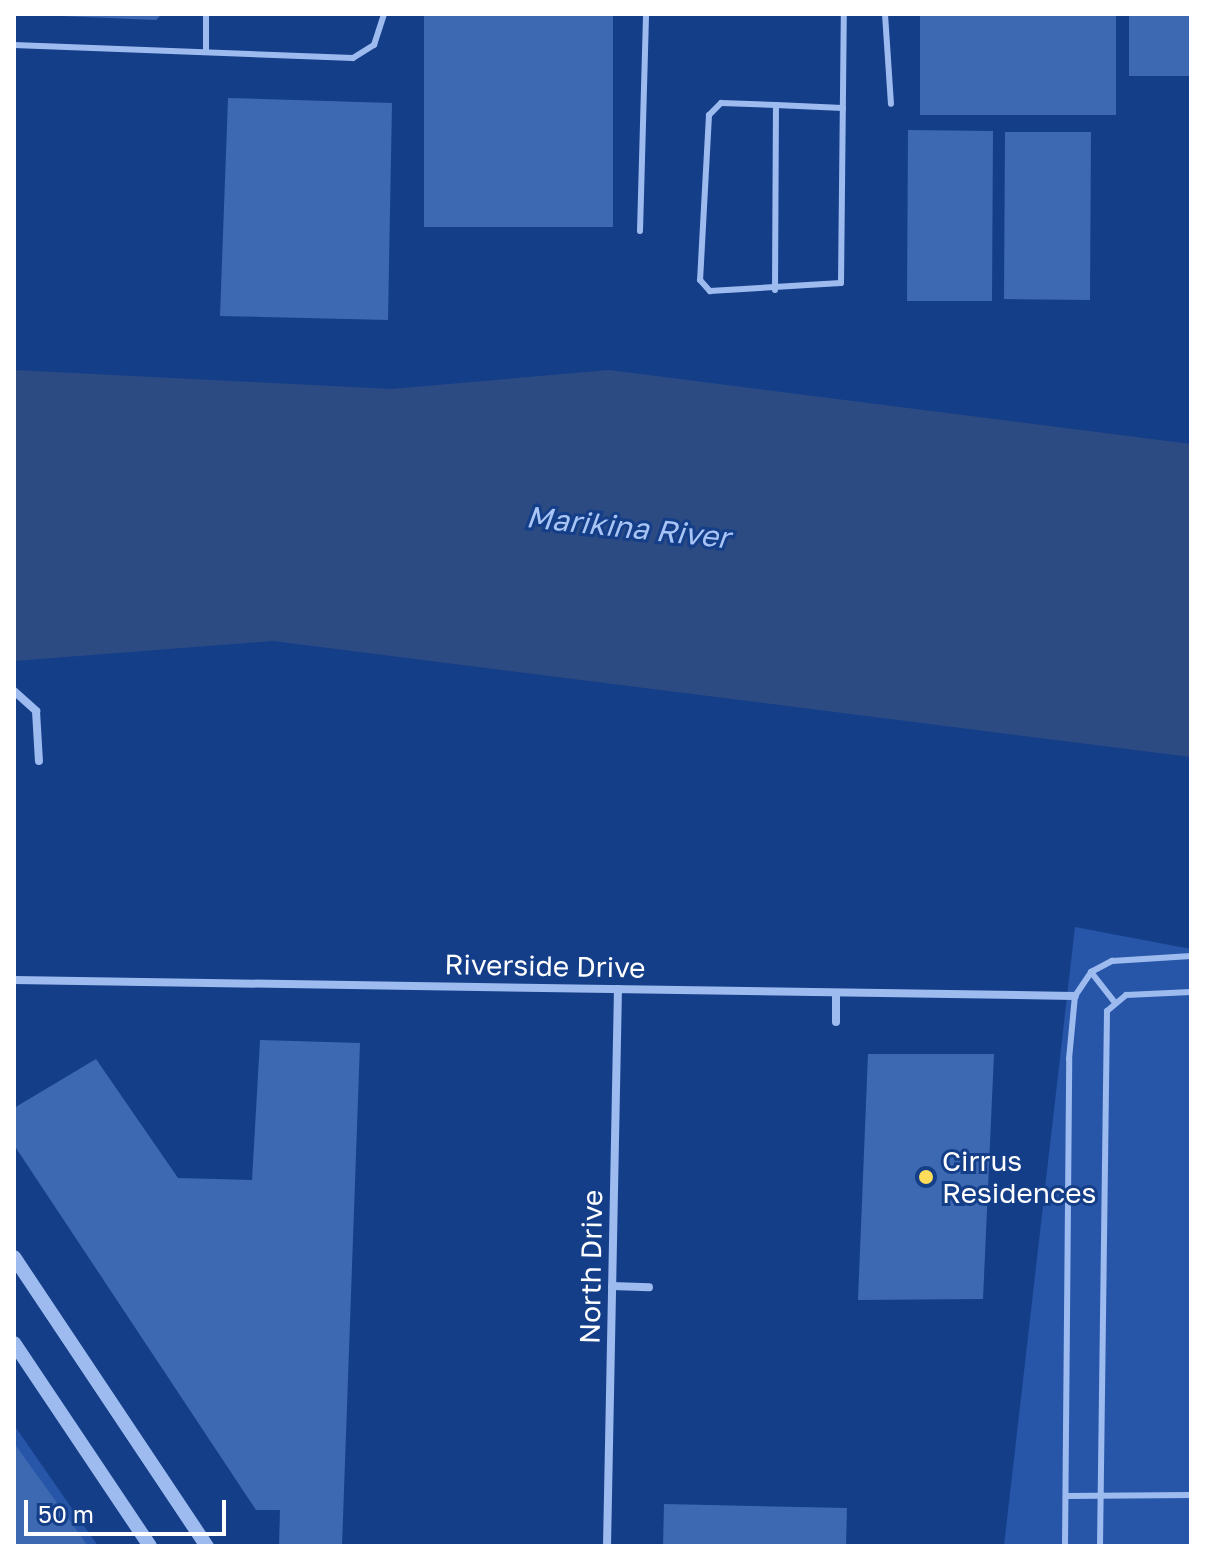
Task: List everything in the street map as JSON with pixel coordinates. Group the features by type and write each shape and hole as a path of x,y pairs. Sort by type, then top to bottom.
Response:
{"street":[{"path":"14,691 36,711 39,761"},
{"name":"Riverside Drive","path":"14,980 1075,996"},
{"name":"North Drive","path":"607,1546 618,989"},
{"path":"836,993 836,1022"},
{"path":"14,1257 207,1546"},
{"path":"612,1286 649,1287"},
{"path":"14,1343 150,1546"}],"lane":[{"path":"206,14 206,50"},
{"path":"14,45 353,58 374,45 384,27 384,14"},
{"path":"640,231 646,14"},
{"path":"843,108 721,103 709,115 700,280 710,291 775,290 841,283 843,108 844,14"},
{"path":"885,14 891,104"},
{"path":"775,290 776,105"},
{"path":"1065,1546 1069,1059 1075,996 1091,972 1137,955 1191,956"},
{"path":"1091,972 1114,1001"},
{"path":"1114,1001 1142,991 1191,992"},
{"path":"1100,1546 1105,1031 1114,1001"},
{"path":"1066,1496 1191,1495"}],"shaded area":[{"path":"1075,927 1191,949 1191,1546 1004,1546"},
{"path":"14,1425 98,1546 14,1546"}],"water":[{"name":"Marikina River","path":"14,370 391,389 609,370 1191,444 1191,757 273,641 14,661"}],"building":[{"path":"14,14 162,14 156,20"},
{"path":"424,14 613,14 613,227 424,227"},
{"path":"920,14 1116,14 1116,115 920,115"},
{"path":"1129,14 1191,14 1191,76 1129,76"},
{"path":"228,98 392,103 388,320 220,316"},
{"path":"908,130 993,131 992,301 907,301"},
{"path":"1005,132 1091,132 1090,300 1004,299"},
{"path":"260,1040 360,1043 342,1546 279,1546 280,1510 256,1510 14,1145 14,1108 96,1059 178,1178 252,1180"},
{"name":"Cirrus Residences","path":"868,1054 994,1054 983,1299 858,1300"},
{"path":"14,1443 88,1546 14,1546"},
{"path":"664,1504 847,1508 846,1546 663,1546"}],"place":[{"name":"Cirrus Residences","path":"926,1177"}]}
